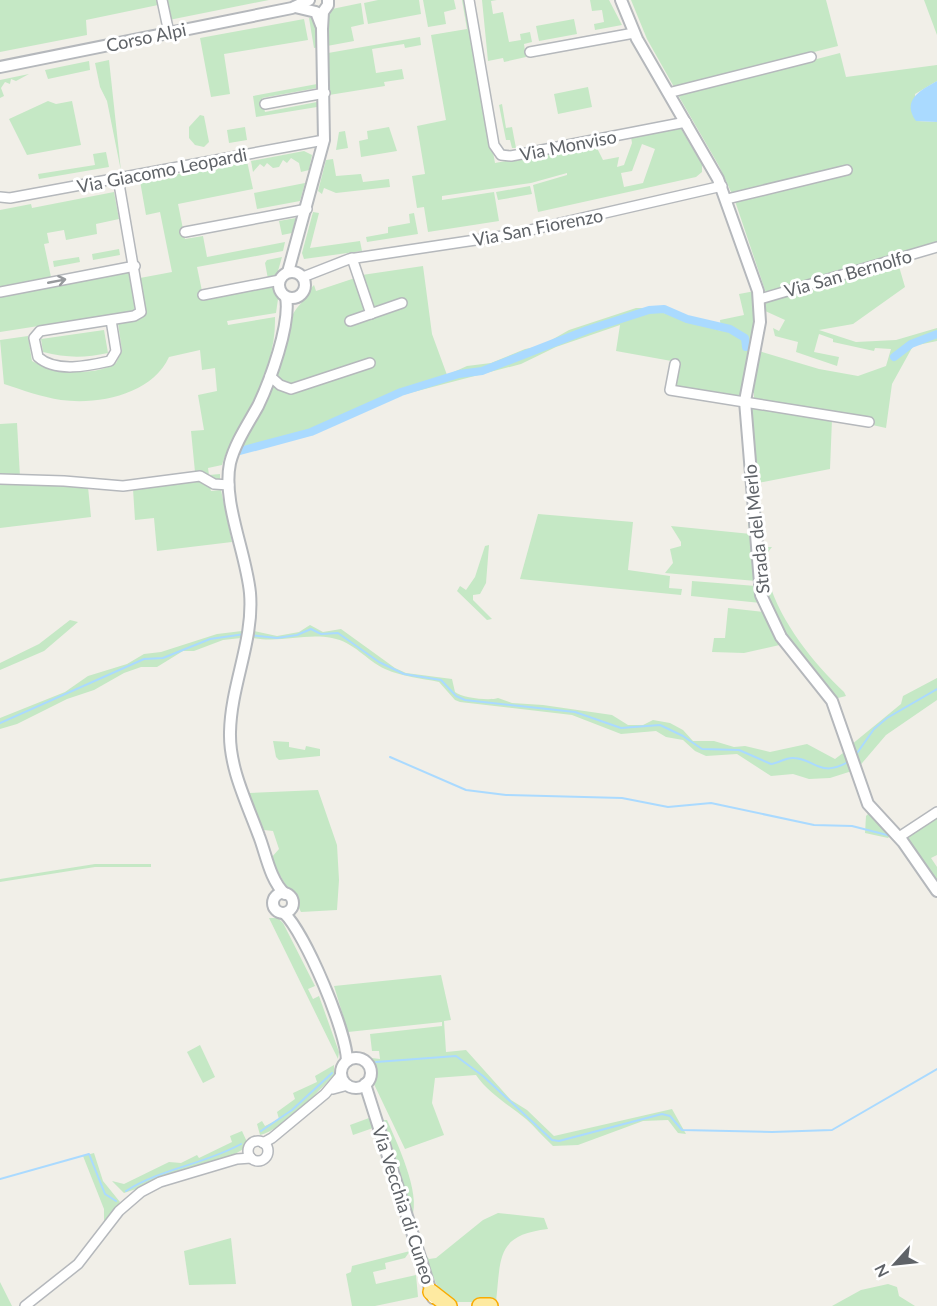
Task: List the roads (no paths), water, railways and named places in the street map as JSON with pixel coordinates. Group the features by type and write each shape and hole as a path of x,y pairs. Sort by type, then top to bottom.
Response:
{"highway":[{"path":"434,1299 449,1306"},
{"path":"480,1306 490,1306"}],"street":[{"path":"162,0 169,33"},
{"name":"Via Monviso","path":"469,0 494,145 501,155 511,156 686,122"},
{"name":"Via San Bernolfo","path":"621,0 634,33 722,186 760,299 760,322 745,401"},
{"path":"276,283 290,297 303,294 294,256 324,140 325,93 320,5"},
{"name":"Corso Alpi","path":"0,67 292,8 320,5"},
{"path":"530,52 634,33"},
{"path":"668,93 811,57"},
{"path":"265,104 325,93"},
{"name":"Via Giacomo Leopardi","path":"0,197 10,198 324,140"},
{"path":"727,199 847,170"},
{"path":"111,320 116,351 110,361 87,366 66,366 43,361 38,357 34,338 37,332 111,320 137,316 141,312 135,266 118,178"},
{"name":"Via San Fiorenzo","path":"298,277 316,273 333,263 352,258 509,235 722,186"},
{"path":"185,232 307,209"},
{"name":"Via San Bernolfo","path":"760,299 937,247"},
{"path":"352,258 371,314"},
{"path":"0,292 135,266"},
{"path":"203,295 298,277"},
{"name":"Via Vecchia di Cuneo","path":"287,911 275,908 280,895 234,768 230,747 231,714 249,634 248,579 229,486 232,457 270,376 290,297"},
{"path":"350,321 402,303"},
{"path":"270,376 280,385 291,389 370,363"},
{"path":"675,364 670,390 869,422"},
{"name":"Strada del Merlo","path":"745,401 761,595 781,637 832,701 854,769 870,807 899,837 937,891"},
{"path":"0,479 123,486 203,476 216,485 229,486"},
{"path":"899,837 937,812"},
{"name":"Via Vecchia di Cuneo","path":"280,895 292,898 287,911 323,986 351,1060 361,1059 369,1067 370,1073 357,1085"},
{"path":"25,1306 78,1264 122,1208 141,1192 160,1182 250,1154 262,1159 265,1146 272,1138 325,1094 351,1060"},
{"name":"Via Vecchia di Cuneo","path":"341,1075 357,1085 370,1105 434,1299"},
{"path":"325,1094 357,1085"},
{"path":"250,1154 253,1142 265,1146"}],"water":[{"path":"937,81 937,122 916,121 912,114 912,101 919,92"}],"waterway":[{"path":"240,451 311,432 401,392 459,374 482,371 587,330 649,310 664,309 687,319 730,329 745,338 746,347"},
{"path":"894,357 911,344 937,334"},
{"path":"250,635 277,638 297,635 311,629 321,634 338,633 379,662 404,674 441,680 456,696 465,700 575,712 621,728 660,725 683,736 702,749 739,750 771,764 788,758 801,759 824,768 848,762"},
{"path":"0,723 144,659 163,658 210,639 245,634"},
{"path":"855,756 874,729 887,718 937,689"},
{"path":"390,757 466,790 506,795 622,798 668,807 711,803 814,825 852,826 891,836"},
{"path":"900,831 912,823"},
{"path":"376,1062 456,1056 483,1076 552,1140 559,1141 662,1114 670,1116 682,1130 772,1132 832,1130 937,1069"},
{"path":"261,1131 292,1110 332,1073"},
{"path":"126,1191 153,1177 213,1157 241,1144"},
{"path":"0,1179 89,1154 105,1194 116,1201"}]}
